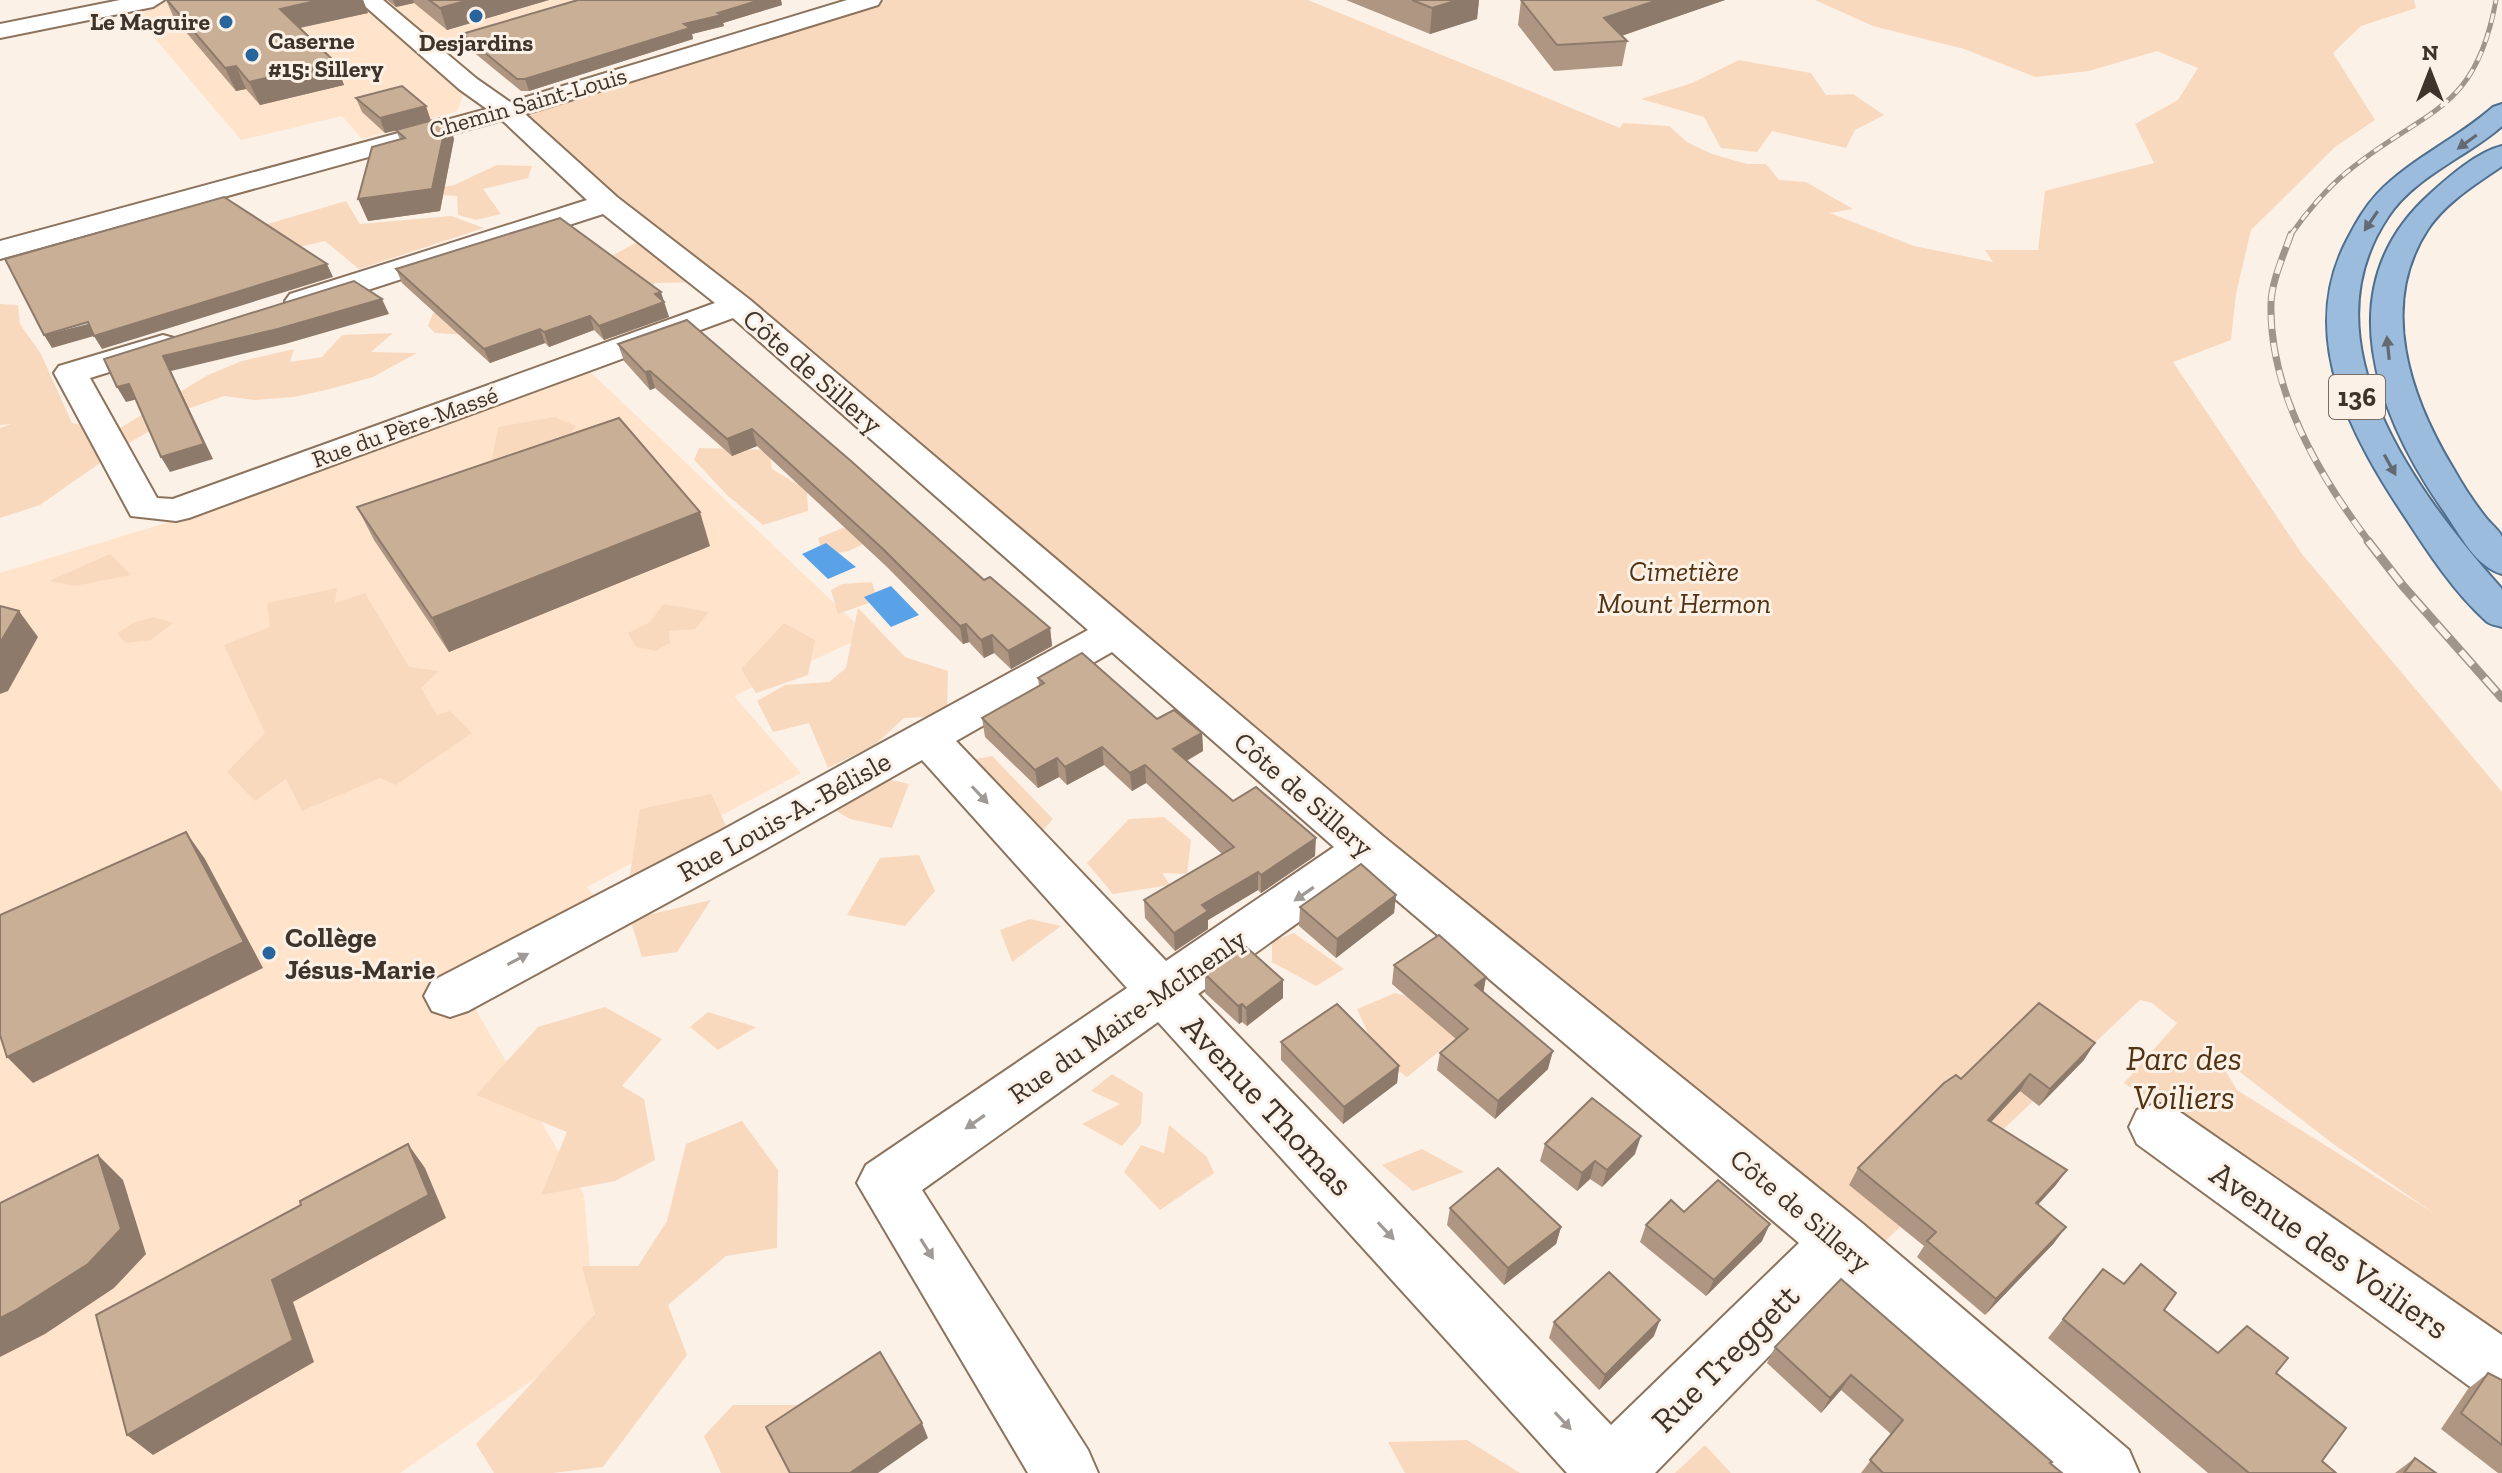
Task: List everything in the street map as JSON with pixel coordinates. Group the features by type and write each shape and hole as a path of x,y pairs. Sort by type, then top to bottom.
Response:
{"main road":[{"name":"136","path":"2502,112 2476,136 2399,189 2375,214 2362,235 2348,270 2340,311 2345,357 2360,404 2380,448 2419,514 2502,614"},
{"name":"136","path":"2502,154 2451,188 2413,229 2393,268 2388,296 2386,348 2401,404 2459,506 2502,562"}],"street":[{"path":"0,31 153,0"},
{"name":"Côte de Sillery","path":"369,0 468,84 507,111 607,203 738,306 1367,849 1841,1242 2106,1473"},
{"name":"Chemin Saint-Louis","path":"7,240 507,111 870,0"},
{"path":"427,47 456,39"},
{"path":"273,310 607,203"},
{"name":"Rue du Père-Massé","path":"197,334 71,373 144,508 176,510 738,306"},
{"name":"Rue Louis-A.-Bélisle","path":"450,996 736,844 1116,632"},
{"name":"Avenue Thomas","path":"927,738 1610,1473"},
{"name":"Rue du Maire-McInenly","path":"1065,1473 886,1183 1367,849"},
{"name":"Avenue des Voiliers","path":"2157,1127 2502,1372"},
{"name":"Rue Treggett","path":"1610,1473 1841,1242"}],"shaded area":[{"path":"169,0 584,0 427,47 468,84 457,111 362,139 342,116 241,140 129,8"},
{"name":"Collège Jésus-Marie","path":"586,368 868,635 734,696 801,773 587,887 609,914 466,993 584,1195 596,1336 400,1473 0,1473 0,573 199,513"}],"green space":[{"name":"Cimetière Mount Hermon","path":"885,0 1308,0 1620,128 1623,123 1669,126 1687,142 1712,154 1747,164 1766,164 1779,180 1806,182 1853,209 1830,213 1914,246 1993,262 1985,250 2038,250 2045,191 2154,163 2135,124 2178,100 2198,68 2157,51 2089,71 2035,77 1964,49 1873,26 1815,0 2414,0 2416,8 2361,26 2333,53 2375,120 2335,147 2251,230 2236,294 2231,340 2173,362 2302,554 2502,792 2502,1350 2124,1083 2177,1023 2152,1003 2140,1000 1859,1266 708,282 655,283 647,290 470,335 435,333 428,326 433,313 484,307 597,264 639,241 507,111","holes":["2215,1053 2332,1143 2432,1212 2237,1090"]},
{"path":"1739,60 1811,73 1826,95 1853,94 1884,115 1855,130 1846,148 1772,131 1757,152 1721,148 1704,117 1641,99 1692,83"},
{"path":"497,165 532,166 528,178 483,189 501,214 476,220 458,215 457,196 408,193 454,185"},
{"path":"346,201 360,224 451,216 484,228 359,269 325,241 216,266 247,230"},
{"path":"0,304 18,305 20,324 41,354 72,423 115,431 208,375 242,361 294,349 290,362 322,357 342,335 393,333 371,352 417,353 373,377 326,390 294,397 254,400 224,396 190,408 127,444 40,505 0,518 0,428 11,424 0,425"},
{"path":"555,417 576,426 560,447 491,465 498,427"},
{"path":"699,448 769,450 772,469 807,490 808,511 763,525 727,495 694,460"},
{"path":"870,517 877,537 849,551 823,555 818,538"},
{"path":"110,554 131,575 75,586 49,581"},
{"path":"872,582 877,600 838,614 831,590 842,584"},
{"path":"337,588 335,603 365,593 409,667 439,671 421,688 437,715 450,711 472,733 396,785 380,778 302,811 286,779 255,801 227,772 265,733 224,645 270,627 267,603"},
{"path":"663,604 709,612 695,629 669,631 670,643 656,651 636,647 628,633 650,622"},
{"path":"858,608 905,657 948,671 947,716 904,718 876,744 828,768 809,723 773,732 757,701 785,685 829,682 846,668"},
{"path":"154,617 173,623 151,640 125,643 117,633 135,622"},
{"path":"784,623 815,640 808,675 756,693 741,669"},
{"path":"992,756 1053,819 1019,858 929,768"},
{"path":"870,775 909,784 892,828 850,819 825,804"},
{"path":"711,794 727,828 629,881 640,809"},
{"path":"1164,817 1191,840 1187,874 1162,873 1170,885 1113,894 1087,863 1129,819"},
{"path":"919,855 935,891 905,926 847,915 880,858"},
{"path":"711,900 677,952 642,957 630,919"},
{"path":"1030,919 1061,926 1012,962 1000,930"},
{"path":"1294,933 1344,969 1316,986 1272,962 1272,941"},
{"path":"1395,993 1482,1017 1407,1077 1379,1057 1357,1009"},
{"path":"605,1007 662,1039 622,1086 644,1099 655,1160 615,1181 541,1195 567,1132 476,1095 538,1027"},
{"path":"708,1012 756,1027 718,1050 690,1027"},
{"path":"1112,1074 1143,1093 1141,1124 1122,1146 1082,1124 1120,1104 1091,1091"},
{"path":"742,1121 778,1170 777,1248 726,1256 668,1305 687,1355 603,1467 553,1473 494,1473 476,1444 595,1314 582,1266 638,1266 667,1221 686,1144"},
{"path":"1169,1125 1207,1157 1214,1173 1160,1210 1124,1172 1141,1145 1164,1153"},
{"path":"1422,1149 1464,1172 1413,1191 1382,1165"},
{"path":"733,1405 801,1405 821,1473 721,1473 704,1436"},
{"path":"1467,1440 1520,1473 1405,1473 1388,1442"},
{"path":"1705,1445 1731,1473 1675,1473"}],"water":[{"path":"826,543 856,567 828,579 802,554"},
{"path":"891,586 919,615 891,627 864,597"}],"building":[{"path":"167,0 320,0 280,9 335,62 249,82 236,66 225,68"},
{"path":"429,0 469,0 440,8"},
{"path":"578,0 760,0 718,13 722,15 684,24 690,28 525,79 517,79 462,34"},
{"path":"1412,0 1458,0 1432,8"},
{"path":"1521,0 1658,0 1604,18 1627,41 1557,45"},
{"path":"402,86 426,106 380,118 356,98"},
{"path":"444,117 447,119 432,189 358,199 372,147 405,138 396,130"},
{"path":"224,197 327,264 94,336 88,322 44,335 5,259"},
{"path":"560,218 661,292 655,294 664,302 599,326 590,316 544,332 540,329 484,349 396,269"},
{"path":"354,281 382,299 278,329 163,356 204,444 161,457 129,384 117,387 104,359"},
{"path":"687,320 984,580 990,577 1050,628 1008,651 992,635 981,640 966,624 960,626 883,549 752,429 727,439 650,371 645,372 618,344"},
{"path":"619,418 700,512 432,618 357,507"},
{"path":"0,606 19,611 0,643"},
{"path":"1082,653 1157,719 1174,710 1202,733 1173,749 1233,801 1256,787 1316,838 1261,875 1258,872 1202,905 1208,911 1174,933 1144,900 1234,847 1145,765 1130,773 1102,747 1065,767 1057,758 1035,770 982,718 1044,683 1038,678"},
{"path":"186,832 244,942 7,1057 0,1035 0,915"},
{"path":"1361,864 1396,895 1337,939 1300,907"},
{"path":"1439,935 1486,977 1475,985 1553,1051 1498,1101 1440,1053 1468,1029 1394,965"},
{"path":"1245,946 1283,980 1246,1008 1242,1004 1238,1006 1205,974"},
{"path":"2039,1003 2095,1043 2050,1089 2030,1074 1988,1120 2067,1170 2036,1203 2066,1227 1996,1299 1927,1241 1936,1232 1858,1168 1944,1083 1956,1075 1961,1079"},
{"path":"1337,1004 1399,1066 1344,1107 1281,1042"},
{"path":"1592,1098 1641,1136 1607,1170 1595,1161 1582,1173 1545,1144"},
{"path":"408,1144 429,1195 272,1280 293,1340 127,1435 96,1315"},
{"path":"98,1155 121,1229 88,1264 0,1318 0,1203"},
{"path":"1498,1168 1561,1227 1508,1268 1450,1208"},
{"path":"1718,1180 1770,1224 1714,1280 1646,1225 1671,1200 1684,1212"},
{"path":"2141,1264 2176,1293 2164,1310 2218,1353 2247,1326 2288,1358 2276,1373 2346,1428 2322,1461 2336,1473 2249,1473 2063,1319 2103,1269 2124,1284"},
{"path":"1609,1272 1660,1320 1605,1375 1554,1322"},
{"path":"1841,1279 2062,1473 1883,1473 1870,1460 1903,1420 1851,1375 1830,1398 1775,1347"},
{"path":"880,1352 922,1423 850,1473 790,1473 766,1427"},
{"path":"2488,1373 2502,1380 2502,1445 2461,1413"},
{"path":"2415,1458 2436,1473 2404,1473"}],"railway":[{"path":"2291,235 2339,178 2422,120 2460,88 2475,66 2487,38 2496,0"},
{"path":"2291,235 2278,269 2271,304 2278,369 2288,400 2316,461 2370,543"},
{"path":"2368,541 2403,586 2502,698"}],"place":[{"name":"Desjardins","path":"476,16"},
{"name":"Le Maguire","path":"226,22"},
{"name":"Caserne #15: Sillery","path":"252,55"},
{"name":"Collège Jésus-Marie","path":"269,953"}],"park label":[{"name":"Parc des Voiliers","path":"2184,1078"}]}
